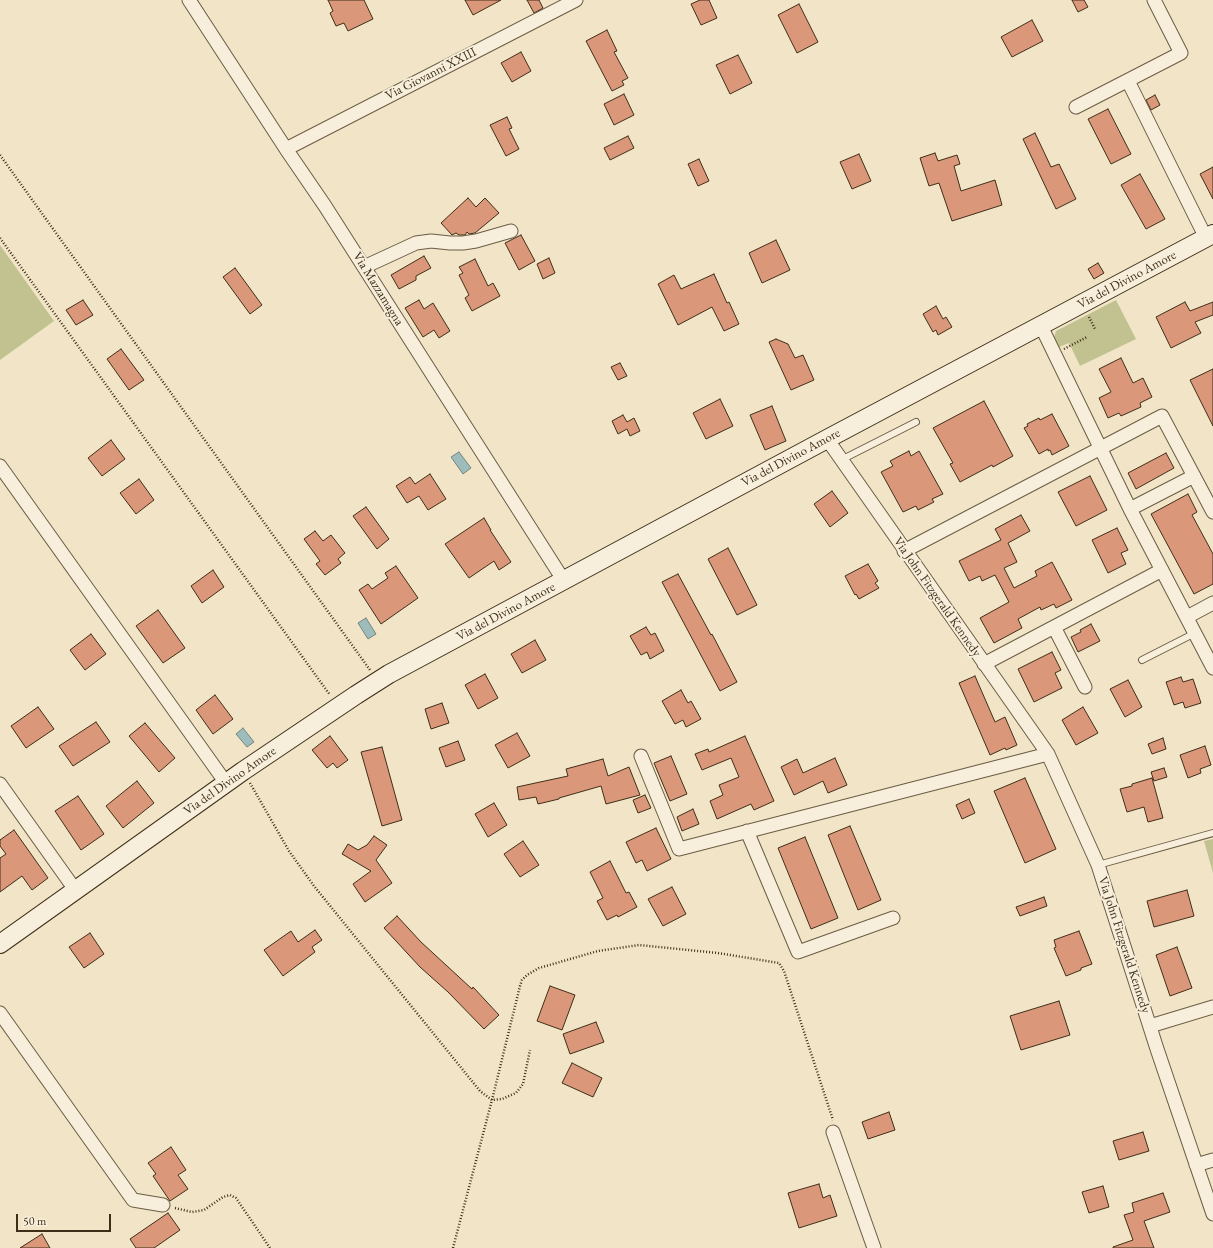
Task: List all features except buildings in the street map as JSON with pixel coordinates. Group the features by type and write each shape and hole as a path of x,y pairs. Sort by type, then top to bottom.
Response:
{"main road":[{"name":"Via del Divino Amore","path":"0,944 243,771 378,681 826,440 1210,238"}],"street":[{"name":"Via Mazzamagna","path":"189,0 325,206 564,581"},
{"name":"Via Giovanni XXIII","path":"286,149 576,0"},
{"path":"1076,107 1181,53 1154,0"},
{"path":"1128,80 1210,238"},
{"path":"364,267 416,243 432,241 463,243 476,241 511,230"},
{"path":"1041,326 1130,509 1213,668"},
{"path":"904,550 1162,416 1213,512"},
{"name":"Via John Fitzgerald Kennedy","path":"826,440 1048,754 1098,865 1213,1214"},
{"path":"0,466 226,783"},
{"path":"1130,509 1194,476"},
{"path":"984,664 1162,570"},
{"path":"1187,617 1213,603"},
{"path":"1054,627 1085,687"},
{"path":"641,756 679,849 1048,754"},
{"path":"0,784 76,891"},
{"path":"747,832 798,952 893,918"},
{"name":"Via John Fitzgerald Kennedy","path":"1150,1026 1213,1007"},
{"path":"0,1013 133,1200 163,1205"},
{"path":"834,1129 874,1248"},
{"path":"1196,1165 1213,1160"}],"lane":[{"path":"841,460 916,422"},
{"path":"1142,660 1195,633"},
{"name":"Via John Fitzgerald Kennedy","path":"1098,865 1213,833"}],"path":[{"path":"0,155 378,681"},
{"path":"0,238 339,706"},
{"path":"1054,354 1087,337"},
{"path":"243,771 289,852 314,886 480,1091 492,1100 502,1100 516,1093 523,1084 530,1050"},
{"path":"453,1248 520,986 522,980 527,975 539,968 598,951 640,945 718,953 779,964 784,971 834,1129"},
{"path":"163,1205 192,1212 204,1210 230,1195 236,1198 270,1248"}],"green space":[{"path":"0,245 54,321 0,360"},
{"path":"1116,300 1136,339 1080,366 1069,343 1059,347 1054,337 1056,331"},
{"path":"1213,839 1213,873 1204,841"}],"water":[{"path":"459,452 471,468 463,474 451,457"},
{"path":"366,618 376,634 368,639 358,623"},
{"path":"243,728 254,742 247,747 236,734"}]}
